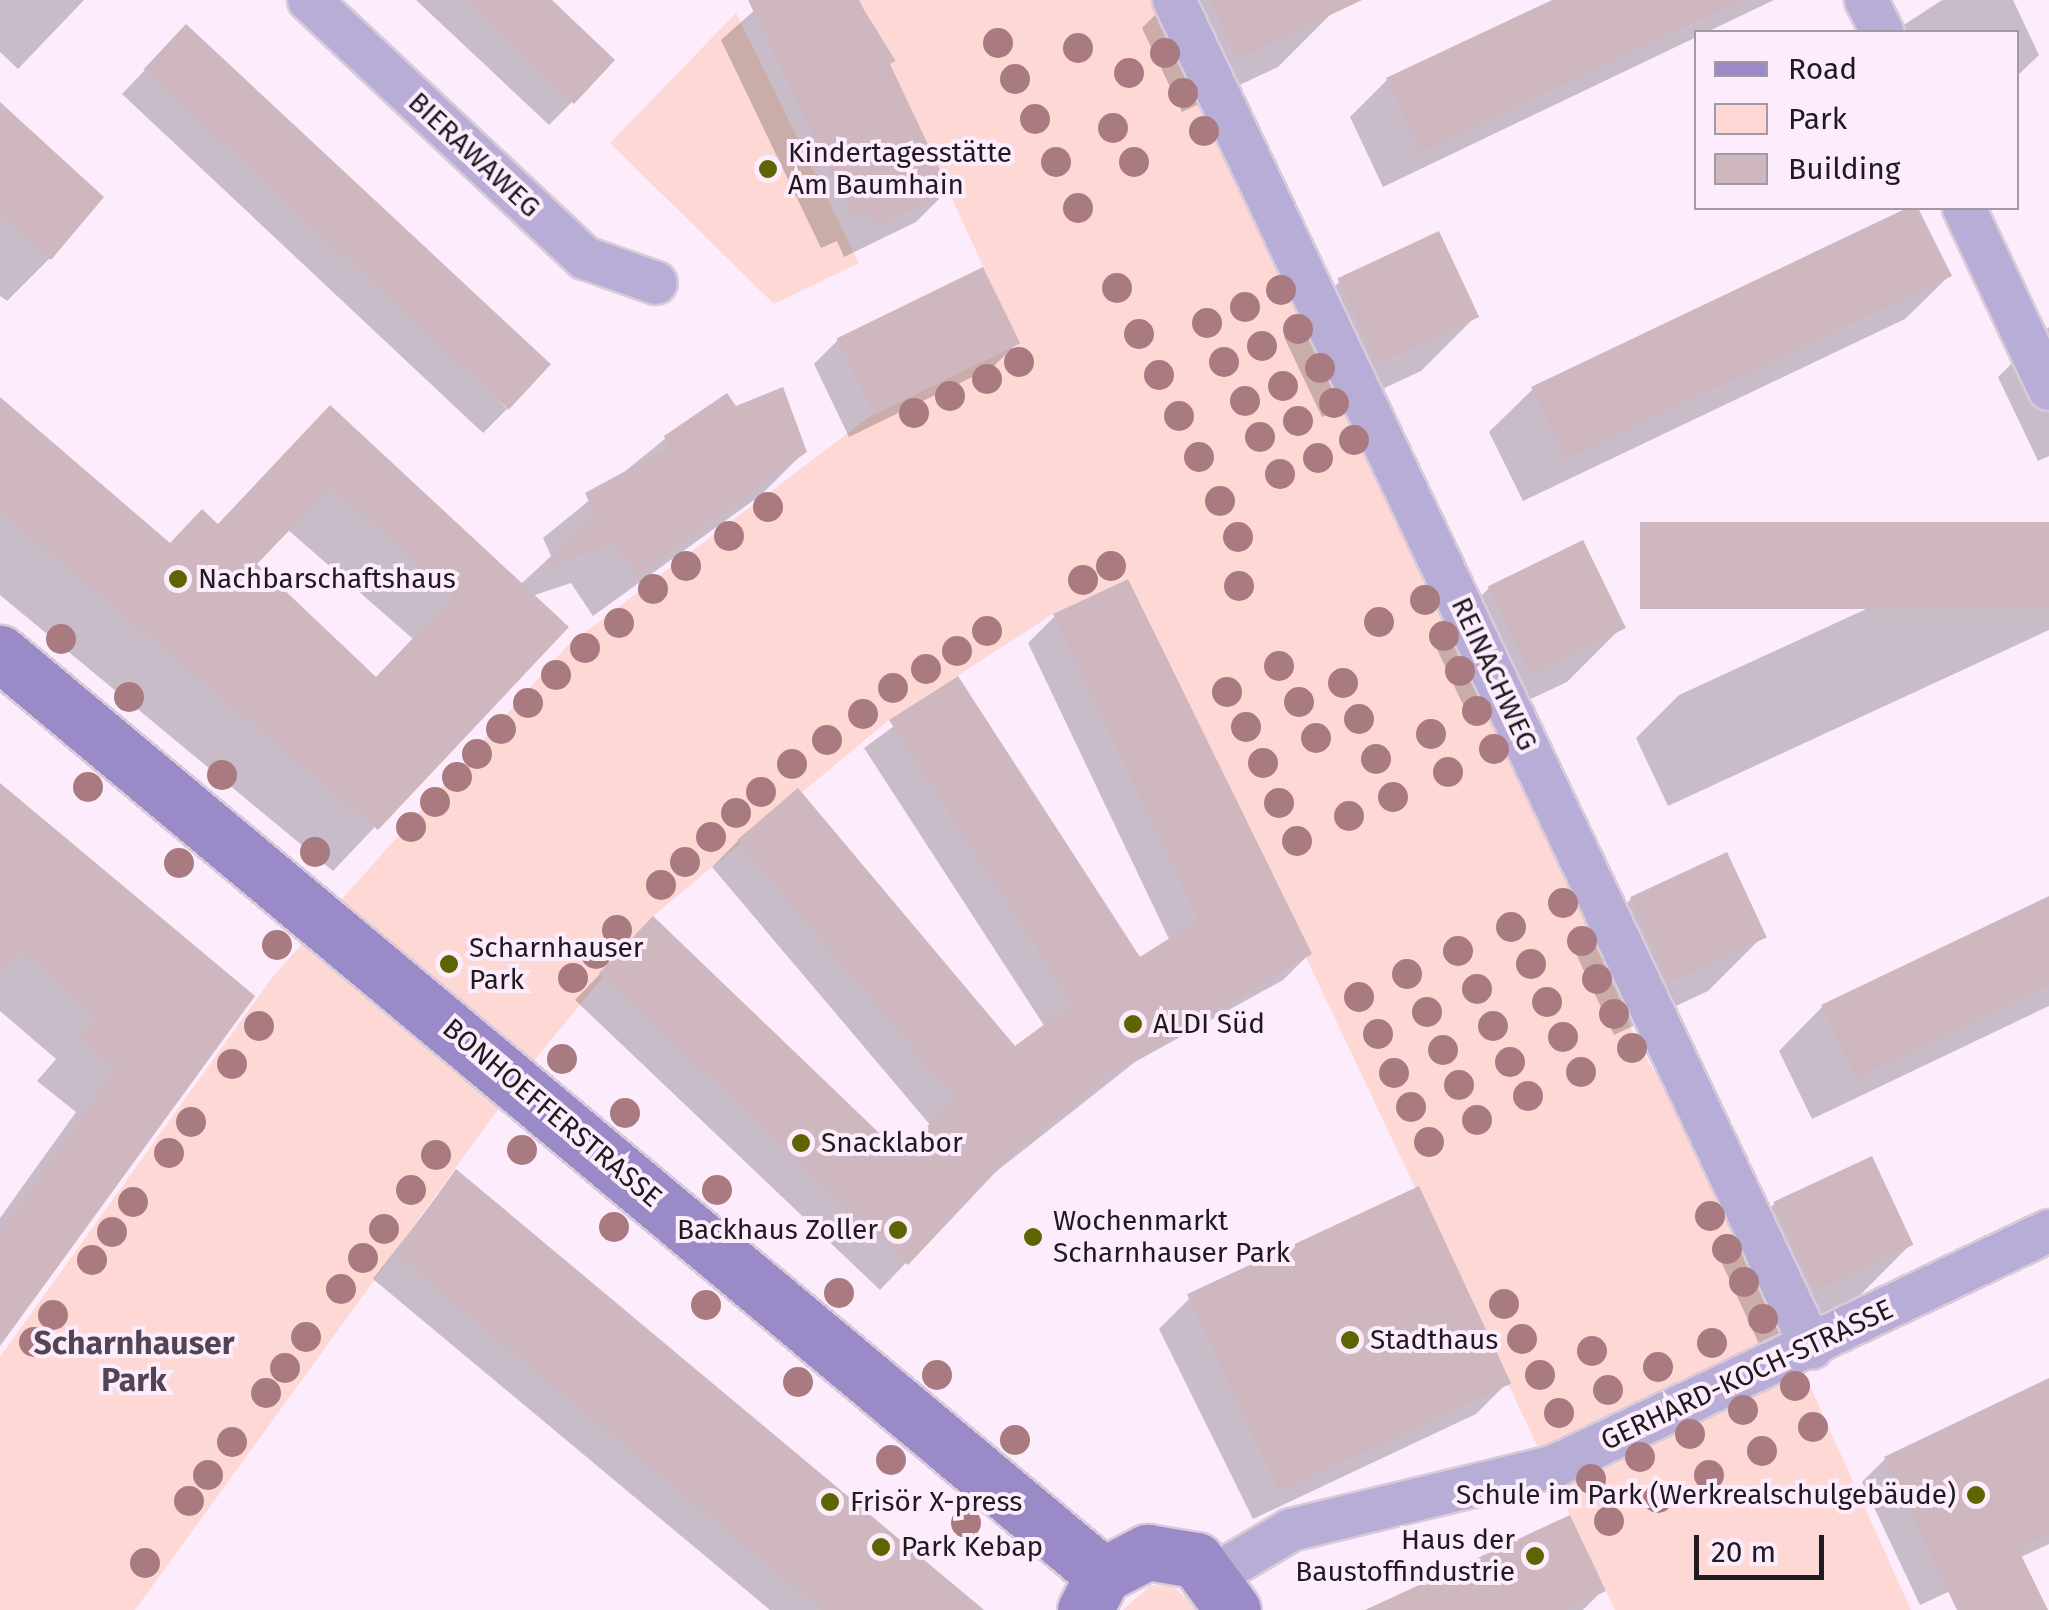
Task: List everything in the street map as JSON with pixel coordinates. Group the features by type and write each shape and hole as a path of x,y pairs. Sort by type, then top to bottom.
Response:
{"main road":[{"name":"BONHOEFFERSTRASSE","path":"0,653 1094,1592"},
{"path":"1094,1592 1147,1552 1184,1556 1224,1593"}],"street":[{"name":"BIERAWAWEG","path":"309,0 585,258 656,283"},
{"name":"REINACHWEG","path":"1174,0 1812,1348"},
{"path":"1866,0 1881,30"},
{"path":"1965,210 2049,389"},
{"name":"GERHARD-KOCH-STRASSE","path":"1224,1593 1291,1530 1554,1466 1812,1348 2049,1231"}],"green space":[{"path":"858,0 1160,0 1500,711 1633,1033 1735,1220 1911,1610 1615,1610 1127,579 1053,614 889,720 653,916 528,1068 135,1610 0,1610 0,1357 271,979 567,646 873,414 1019,344 890,64 896,60"},
{"path":"736,13 859,263 774,304 610,143"},
{"path":"1151,1585 1173,1586 1199,1610 1123,1610"}],"building":[{"path":"465,0 552,0 615,60 574,104"},
{"path":"748,0 858,0 896,61 890,64 950,191 876,227 868,211 853,219"},
{"path":"1210,0 1362,0 1237,59"},
{"path":"1552,0 1742,0 1420,152 1386,78"},
{"path":"186,24 551,364 509,410 144,69"},
{"path":"0,102 104,197 51,260 0,215"},
{"path":"1903,210 1919,210 1952,276 1566,459 1531,387"},
{"path":"1439,231 1479,317 1378,364 1337,278"},
{"path":"983,267 1020,343 874,415 836,338"},
{"path":"783,387 807,452 637,575 614,542 537,573 595,515 585,493 668,448 664,436 727,393 736,406"},
{"path":"0,397 170,543 202,509 218,524 330,405 569,627 378,830 0,511","holes":["331,487 454,595 376,677 257,564"]},
{"path":"1640,522 2049,522 2049,609 1640,609"},
{"path":"1583,540 1626,628 1531,675 1488,586"},
{"path":"1128,579 1312,954 1106,1077 1006,1161 908,1265 599,973 653,916 900,1153 955,1099 737,840 798,788 1015,1046 1072,1004 889,720 958,676 1140,957 1198,920 1053,614"},
{"path":"0,783 255,996 0,1346 0,1232 116,1069 78,1037 96,1016 22,951 0,975"},
{"path":"1727,852 1767,937 1670,982 1630,897"},
{"path":"2049,896 2049,985 1856,1078 1821,1005"},
{"path":"1872,1156 1913,1245 1815,1291 1773,1202"},
{"path":"456,1169 984,1610 822,1610 395,1254"},
{"name":"Stadthaus","path":"1419,1186 1511,1384 1279,1492 1187,1294"},
{"name":"Schule im Park (Werkrealschulgebäude)","path":"2049,1378 2049,1534 2018,1549 2048,1610 1957,1610 1884,1457"},
{"name":"Haus der Baustoffindustrie","path":"1570,1515 1606,1591 1565,1610 1365,1610"}],"place":[{"name":"Kindertagesstätte Am Baumhain","path":"768,169"},
{"name":"Nachbarschaftshaus","path":"178,579"},
{"name":"Scharnhauser Park","path":"449,964"},
{"name":"ALDI Süd","path":"1133,1024"},
{"name":"Snacklabor","path":"801,1143"},
{"name":"Backhaus Zoller","path":"898,1230"},
{"name":"Wochenmarkt Scharnhauser Park","path":"1033,1237"},
{"name":"Stadthaus","path":"1350,1340"},
{"name":"Schule im Park (Werkrealschulgebäude)","path":"1976,1495"},
{"name":"Frisör X-press","path":"830,1502"},
{"name":"Park Kebap","path":"881,1547"},
{"name":"Haus der Baustoffindustrie","path":"1535,1556"}],"district":[{"name":"Scharnhauser Park","path":"134,1362"}]}
